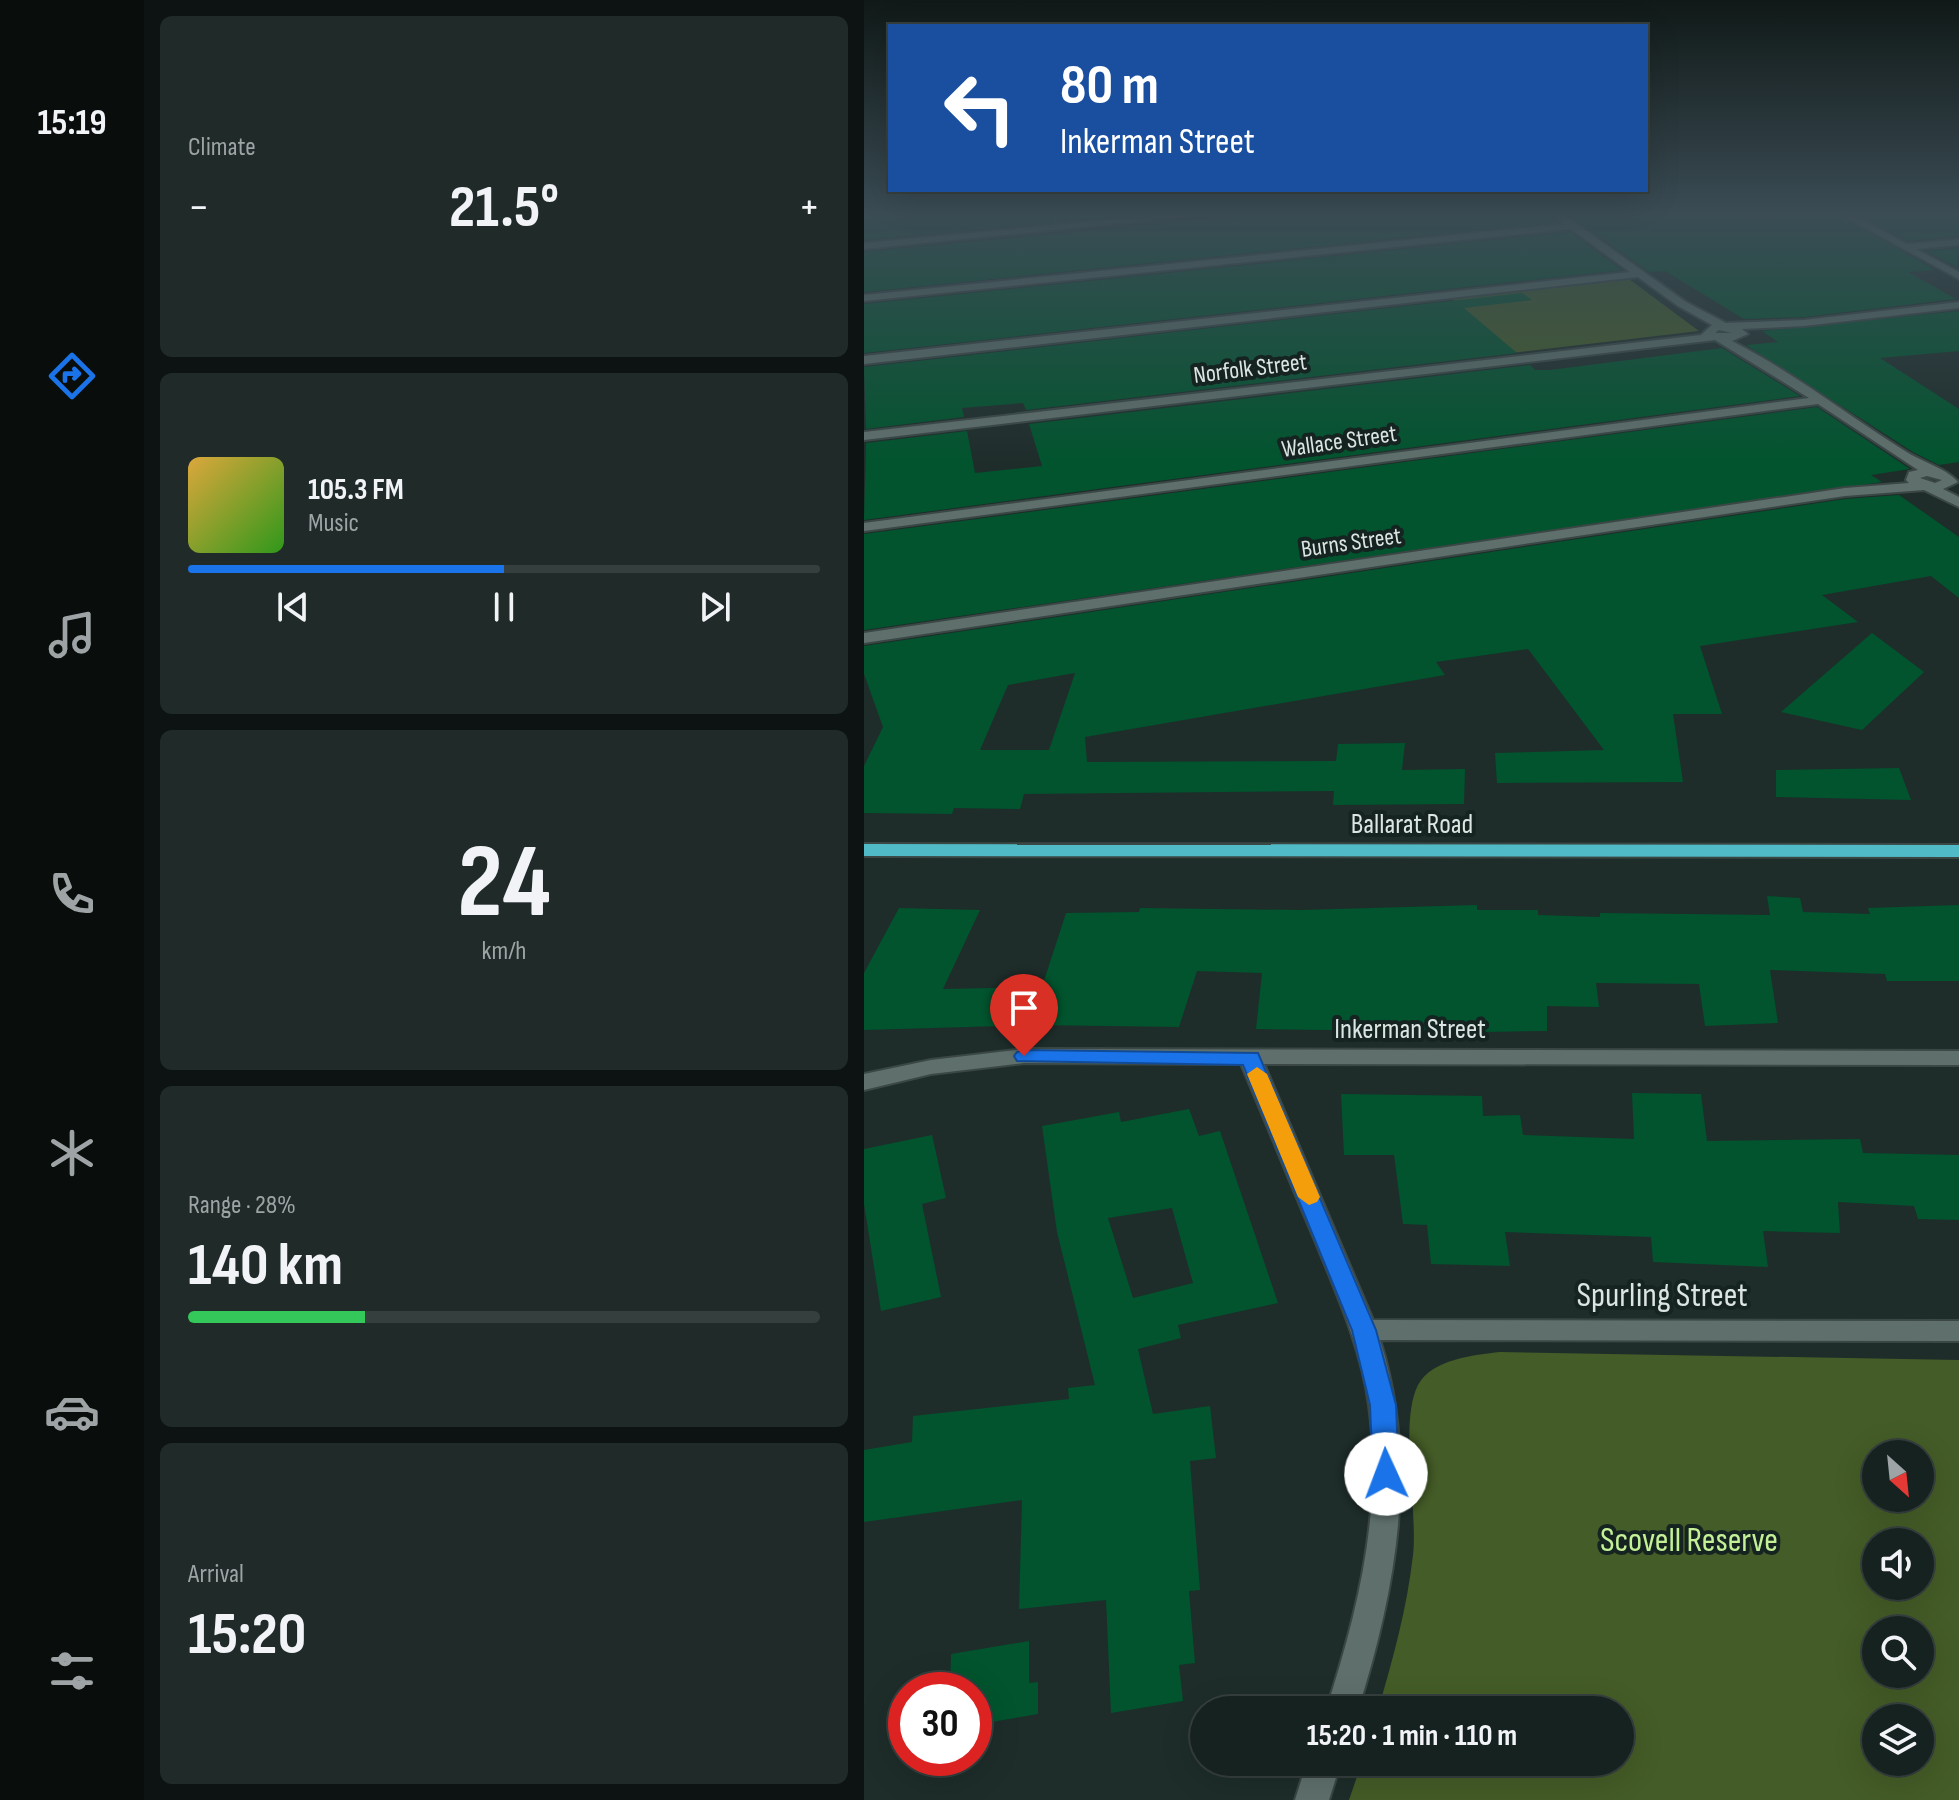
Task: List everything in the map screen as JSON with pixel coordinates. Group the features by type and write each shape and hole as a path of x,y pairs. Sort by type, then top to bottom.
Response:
{"highway":[{"name":"Ballarat Road","path":"864,850 1959,851"}],"street":[{"path":"864,360 1442,296"},
{"path":"1671,296 1887,448 1939,480 1959,503"},
{"name":"Norfolk Street","path":"864,436 1959,305"},
{"path":"1723,333 1768,364"},
{"name":"Wallace Street","path":"864,527 1819,400"},
{"name":"Burns Street","path":"864,638 1939,480"},
{"path":"1250,1058 1364,1330 1383,1405 1386,1474 1377,1569 1361,1653 1347,1696"},
{"name":"Inkerman Street","path":"864,1082 983,1059 1959,1058"},
{"name":"Spurling Street","path":"1364,1330 1959,1331"},
{"path":"1312,1800 1320,1776"}],"green space":[{"path":"1479,296 1652,296 1699,331 1512,353 1452,299"},
{"name":"Scovell Reserve","path":"1500,1352 1959,1360 1959,1800 1349,1800 1357,1776 1634,1776 1634,1696 1382,1696 1399,1633 1413,1555 1409,1443 1413,1401 1424,1376 1443,1364"}],"building":[{"path":"942,296 1385,296 864,353 864,304"},
{"path":"1495,296 1526,296 1532,300 1464,308 1517,353 1026,410 1023,403 962,408 964,417 866,429 864,367"},
{"path":"1706,296 1951,296 1956,299 1804,317 1744,319"},
{"path":"1959,311 1959,351 1880,358 1959,409 1959,462 1939,465 1913,452 1746,345 1778,342 1762,331"},
{"path":"1722,348 1800,396 864,520 866,443 967,431 975,473 1042,466 1029,424 1530,365 1535,370 1550,370"},
{"path":"1817,407 1910,469 1871,475 1882,482 864,630 864,534"},
{"path":"1899,495 1959,537 1959,598 1931,576 1822,595 1858,622 1700,646 1722,714 1673,714 1683,782 1497,783 1495,753 1604,750 1528,649 1436,662 1445,675 1085,737 1087,762 1336,761 1338,744 1405,743 1402,770 1465,769 1464,804 1333,805 1334,791 1024,794 1020,809 954,808 952,814 864,813 864,766 883,727 864,674 864,646 1845,499","holes":["1075,673 1049,750 980,750 1008,685"]},
{"path":"1872,633 1924,672 1862,730 1781,712"},
{"path":"1899,768 1911,800 1776,797 1776,770"},
{"path":"1767,896 1800,898 1803,912 1870,914 1868,908 1959,905 1959,981 1887,981 1885,974 1770,970 1778,1023 1705,1026 1699,984 1596,983 1599,1007 1547,1006 1547,1031 1481,1032 1256,1029 1262,973 1197,971 1179,1027 1034,1025 864,1030 864,973 899,908 980,910 943,989 1042,987 1066,913 1139,912 1140,908 1301,910 1477,905 1477,910 1538,910 1538,915 1770,915"},
{"path":"1632,1093 1701,1094 1707,1141 1860,1139 1863,1153 1959,1155 1959,1220 1918,1219 1914,1206 1838,1202 1840,1233 1763,1231 1768,1267 1653,1262 1651,1237 1505,1232 1510,1266 1431,1264 1427,1225 1403,1224 1394,1155 1344,1155 1341,1094 1482,1096 1483,1116 1520,1115 1523,1135 1634,1139"},
{"path":"1189,1109 1199,1136 1220,1131 1278,1303 1178,1325 1181,1338 1138,1349 1153,1414 1210,1406 1216,1458 1190,1461 1200,1590 1189,1591 1195,1663 1179,1665 1183,1701 1111,1713 1106,1600 1019,1609 1022,1500 864,1522 864,1450 912,1442 913,1416 1069,1399 1068,1388 1095,1385 1057,1232 1042,1126 1119,1112 1121,1122","holes":["1172,1208 1193,1283 1133,1298 1108,1218"]},
{"path":"932,1135 946,1198 922,1204 941,1297 881,1311 864,1204 864,1149"},
{"path":"1029,1641 1029,1683 1038,1682 1038,1714 992,1722 992,1672 950,1672 951,1654"}],"slow traffic":[{"path":"1257,1074 1309,1197"}],"route":[{"path":"1024,1056 1250,1058 1364,1330 1383,1405 1386,1474"}]}
